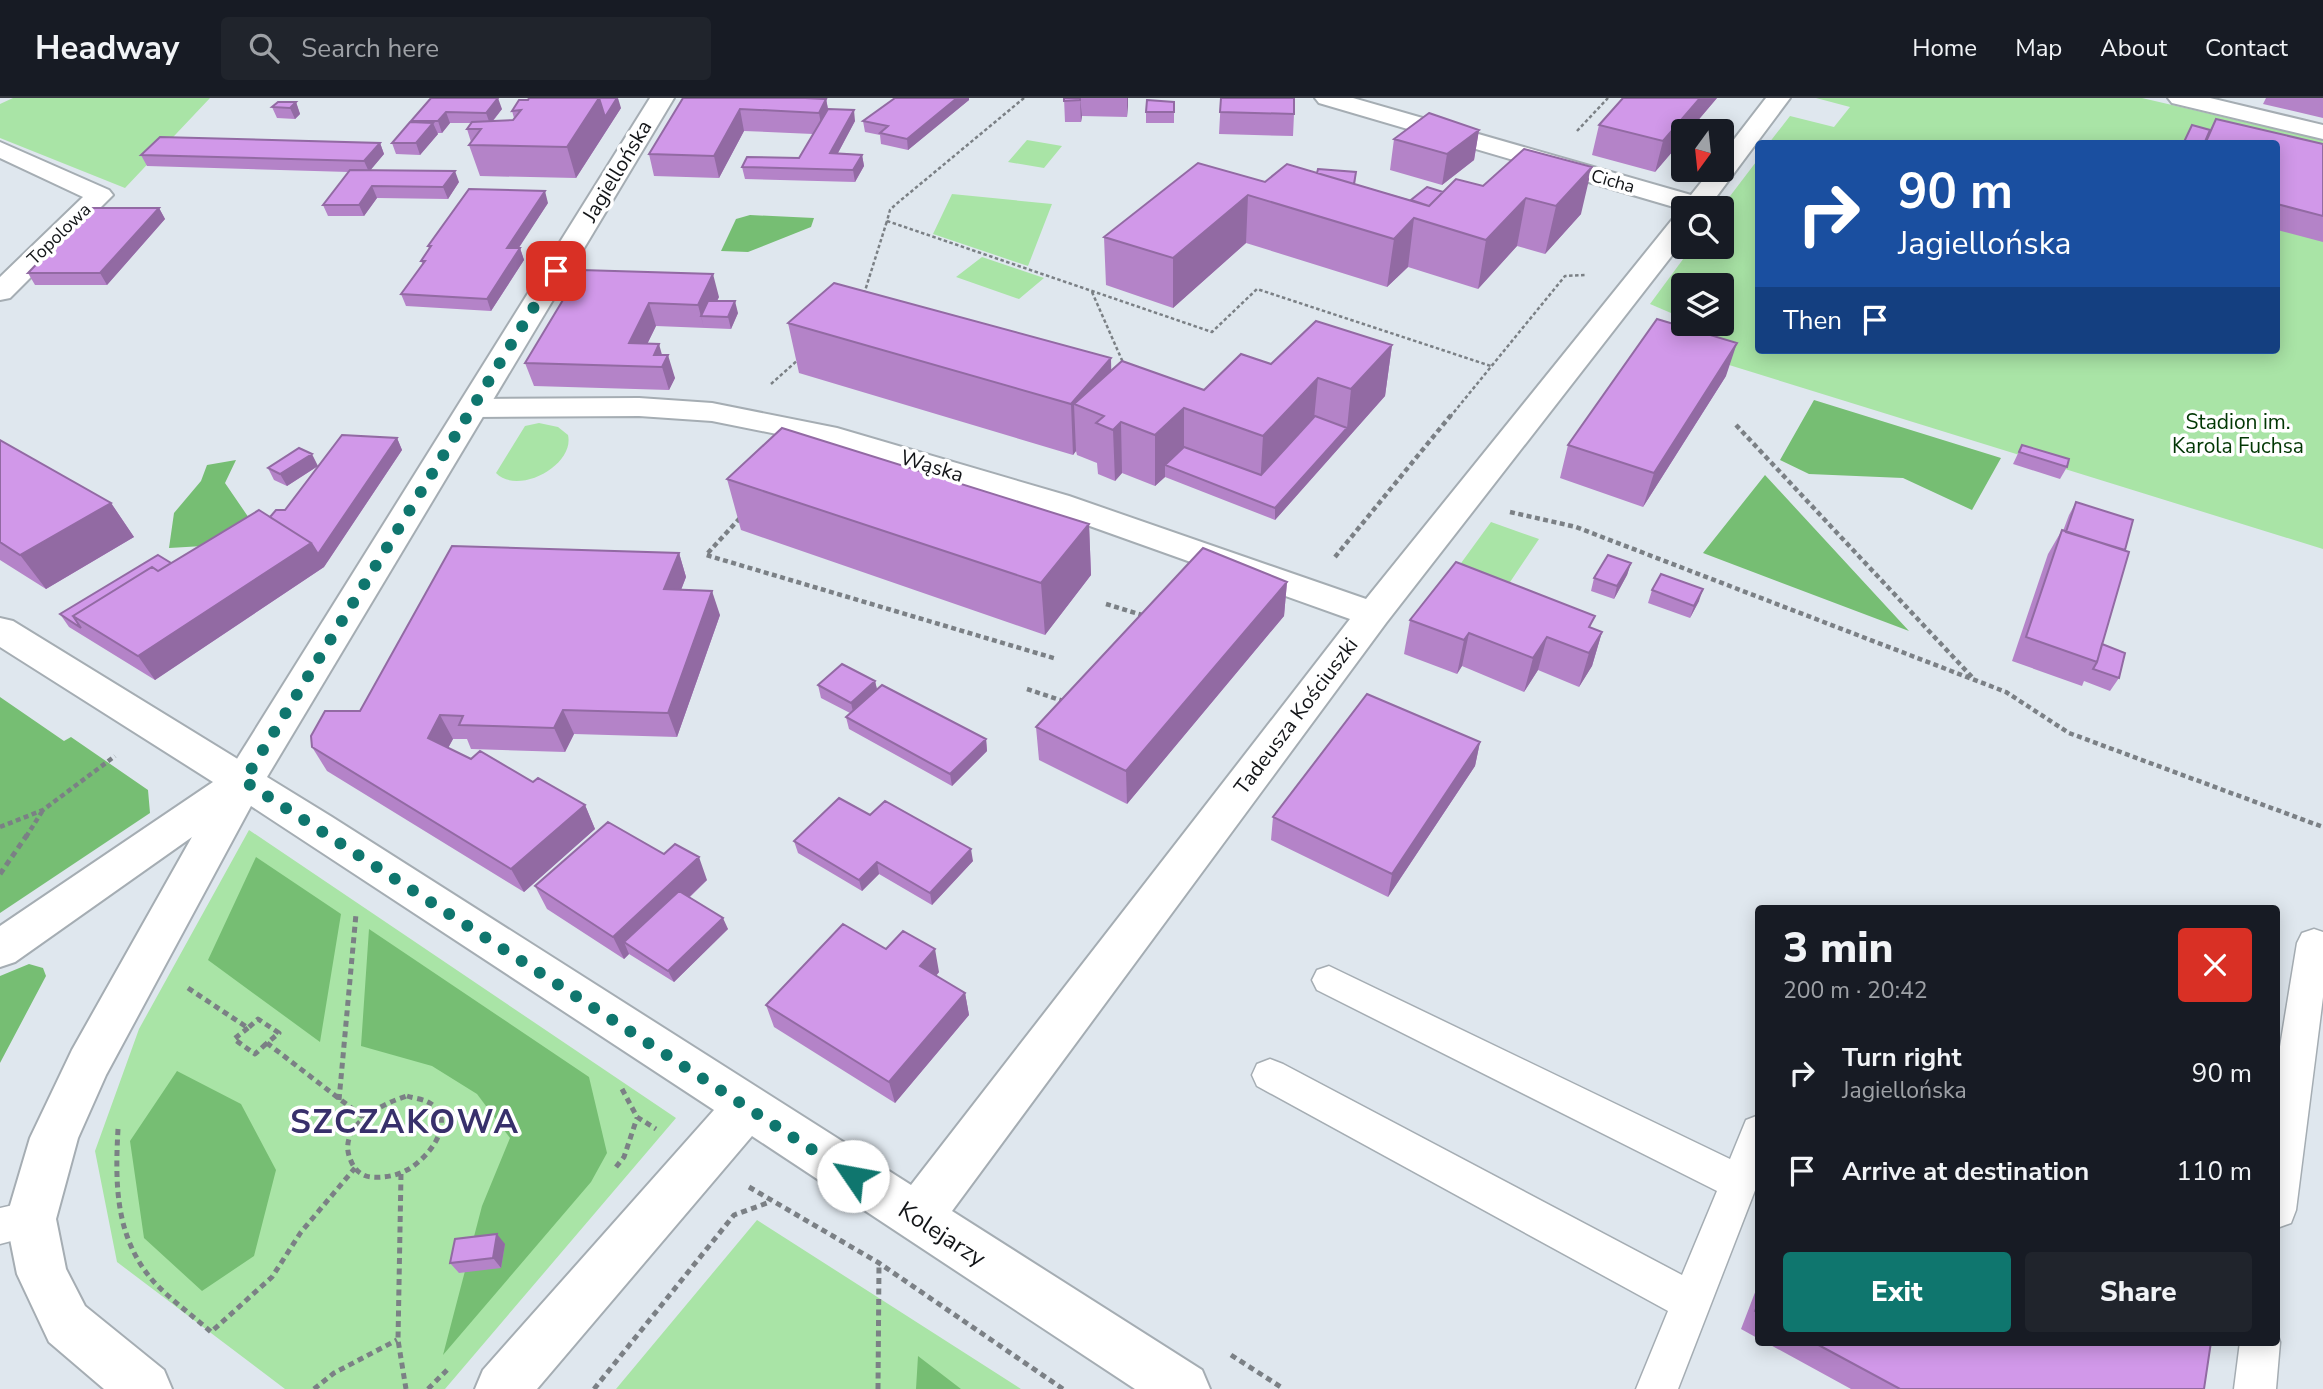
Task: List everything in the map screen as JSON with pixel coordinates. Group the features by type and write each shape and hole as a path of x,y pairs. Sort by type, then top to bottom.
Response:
{"street":[{"name":"Jagiellońska","path":"15,1222 88,1064 244,781 662,98"},
{"name":"Cicha","path":"1327,98 1671,205"},
{"name":"Tadeusza Kościuszki","path":"1704,196 1777,98"},
{"path":"2180,98 2323,132"},
{"name":"Topolowa","path":"0,149 100,195 0,292"},
{"name":"Tadeusza Kościuszki","path":"917,1217 1373,614 1671,238"},
{"name":"Wąska","path":"473,408 639,407 712,412 837,437 1058,503 1373,614"},
{"name":"Kolejarzy","path":"0,630 244,781 1183,1389"},
{"path":"0,949 244,781"},
{"path":"502,1389 746,1108"},
{"path":"15,1222 66,1324 145,1389"}],"lane":[{"path":"2280,1156 2284,1084 2315,943"},
{"path":"1329,980 1739,1183"},
{"path":"1270,1075 1692,1302"},
{"path":"1657,1389 1755,1142"},
{"path":"2255,1389 2260,1346"}],"path":[{"path":"860,300 865,293 890,210 1024,98"},
{"path":"887,221 1212,332 1257,289 1491,366"},
{"path":"1330,564 1565,276 1591,274"},
{"path":"1091,291 1130,379"},
{"path":"765,389 805,353"},
{"path":"1736,425 1976,680"},
{"path":"750,508 706,555 1057,659"},
{"path":"1500,510 1576,527 1976,680 2006,692 2069,733 2323,827"},
{"path":"1106,604 1153,618"},
{"path":"1027,689 1071,704"},
{"path":"0,827 43,810 119,753 108,746"},
{"path":"0,874 43,810"},
{"path":"339,1101 357,901"},
{"path":"181,984 248,1028"},
{"path":"258,1019 279,1033 267,1043 255,1054 234,1039 258,1019"},
{"path":"267,1043 363,1117"},
{"path":"422,1097 433,1103 440,1113 442,1126 438,1140 429,1153 401,1174 368,1177 355,1168 348,1158 348,1145 363,1117 392,1099 422,1097"},
{"path":"121,1115 114,1186 124,1236 148,1274 211,1332 272,1277 301,1232 355,1168"},
{"path":"401,1174 398,1340 407,1389"},
{"path":"594,1389 734,1215 771,1202"},
{"path":"878,1389 879,1263"},
{"path":"314,1389 334,1373 398,1340"}],"green space":[{"path":"13,98 210,98 125,188 0,138 0,104"},
{"name":"Stadion im. Karola Fuchsa","path":"1816,98 2142,98 2323,140 2323,549 1658,343 1671,325 1671,336 1734,336 1734,273 1673,273 1683,259 1734,259 1734,196 1730,196 1755,163 1755,354 2280,354 2280,140 1771,140 1790,116 1834,127 1850,107"},
{"path":"1027,140 1062,146 1044,168 1008,162"},
{"path":"952,194 1052,204 1028,266 933,234"},
{"path":"750,215 814,218 811,227 748,252 721,251 736,219"},
{"path":"982,257 1044,278 1019,299 956,277"},
{"name":"Stadion im. Karola Fuchsa","path":"1671,276 1671,313 1650,304"},
{"path":"1814,400 2001,458 1972,510 1903,478 1809,474 1780,460"},
{"path":"539,423 558,427 568,435 568,446 563,457 543,474 530,479 506,479 496,473 525,426"},
{"path":"236,460 225,483 251,521 220,545 169,548 174,513 201,481 207,465"},
{"path":"1765,475 1909,631 1703,553"},
{"path":"1491,522 1539,539 1498,600 1448,581"},
{"path":"0,697 64,741 71,737 148,790 150,813 0,913"},
{"path":"249,830 676,1118 445,1389 285,1389 117,1262 95,1151 139,1029"},
{"path":"256,857 341,914 320,1042 208,960"},
{"path":"369,929 589,1077 607,1153 591,1182 443,1355 482,1206 510,1138 477,1094 432,1066 361,1046"},
{"path":"29,964 43,968 46,976 0,1063 0,976"},
{"path":"177,1071 241,1104 276,1170 254,1256 202,1291 144,1238 130,1141"},
{"path":"757,1220 1021,1389 616,1389"},
{"path":"918,1356 961,1389 916,1389"}],"building":[{"path":"431,98 498,98 486,113 446,112 438,121 411,121"},
{"path":"599,98 567,147 469,145 481,129 467,129 472,122 513,120 521,110 512,111 519,100"},
{"path":"599,98 617,98 605,117"},
{"path":"683,98 826,99 819,113 740,109 714,156 649,154"},
{"path":"895,98 957,98 907,139 880,133 888,126 863,121"},
{"path":"1064,98 1080,98 1080,100 1064,101"},
{"path":"1221,98 1294,98 1294,114 1220,112"},
{"path":"1623,98 1700,98 1682,119 1671,119 1671,132 1663,141 1599,125"},
{"path":"1147,100 1174,102 1174,112 1146,112"},
{"path":"278,102 296,102 290,108 272,107"},
{"path":"828,109 854,110 830,153 862,155 853,170 742,167 747,157 799,158"},
{"path":"1429,113 1479,130 1447,154 1394,139"},
{"path":"2216,119 2323,144 2323,216 2280,205 2280,140 2207,140"},
{"path":"410,122 433,123 416,143 392,143"},
{"path":"2192,125 2210,130 2206,140 2185,140"},
{"path":"160,137 380,143 364,161 141,155"},
{"path":"1524,149 1592,167 1556,206 1526,198 1486,240 1414,218 1394,239 1248,195 1173,258 1104,237 1198,163 1265,182 1287,164 1429,206 1456,179 1483,186"},
{"path":"1318,169 1356,172 1354,184 1317,173"},
{"path":"350,170 455,171 443,187 372,186 359,205 323,205"},
{"path":"1427,187 1443,192 1429,206 1411,200"},
{"path":"469,189 545,191 507,248 520,248 487,299 401,294 425,261 421,261 431,246 428,246"},
{"path":"90,208 159,208 100,273 28,273"},
{"path":"581,270 713,274 698,305 649,303 629,343 659,344 654,355 668,355 662,367 525,363"},
{"path":"834,283 1111,358 1071,404 788,323"},
{"path":"708,301 735,301 728,317 701,316"},
{"path":"1657,319 1671,323 1671,336 1714,336 1737,343 1654,473 1568,445"},
{"path":"1316,321 1392,345 1351,389 1318,378 1263,436 1184,408 1155,435 1121,422 1113,430 1096,423 1104,416 1074,404 1122,361 1204,390 1241,354 1271,364"},
{"path":"1315,416 1347,428 1275,508 1165,465 1184,447 1261,475"},
{"path":"782,428 1089,524 1041,583 727,479"},
{"path":"342,435 397,438 318,554 311,543 270,517 276,510 285,510"},
{"path":"0,440 111,503 20,555 0,542"},
{"path":"2022,445 2069,459 2067,467 2019,452"},
{"path":"299,448 312,454 280,474 268,468"},
{"path":"2076,502 2133,520 2125,550 2066,532"},
{"path":"259,510 311,543 138,656 73,616 152,567 158,571"},
{"path":"2062,530 2129,552 2097,662 2026,637"},
{"path":"452,546 679,553 664,589 712,591 668,713 563,710 554,728 459,725 463,716 440,715 428,738 471,759 480,751 533,782 538,778 585,805 511,869 312,747 311,736 325,711 360,711"},
{"path":"1203,548 1287,582 1126,771 1036,727"},
{"path":"158,555 171,563 158,571 152,567 73,616 81,628 60,614"},
{"path":"1608,555 1631,563 1617,586 1594,578"},
{"path":"1456,562 1595,616 1589,627 1602,632 1589,653 1547,637 1533,658 1469,633 1464,640 1410,620"},
{"path":"1661,574 1703,589 1694,606 1652,590"},
{"path":"2102,644 2125,653 2119,678 2093,669"},
{"path":"842,664 875,681 851,703 818,685"},
{"path":"882,685 986,739 950,774 846,717"},
{"path":"1367,694 1480,742 1392,874 1273,817"},
{"path":"839,798 870,815 885,801 971,849 930,893 877,862 859,880 794,841"},
{"path":"608,822 664,854 675,844 699,857 613,937 535,886"},
{"path":"679,891 723,918 668,971 624,942"},
{"path":"843,924 886,949 903,931 935,949 920,966 965,993 889,1082 766,1005"},
{"path":"497,1234 493,1258 450,1263 455,1239"},
{"path":"1820,1346 2210,1346 2204,1389 1900,1389"}],"district":[{"name":"SZCZAKOWA","path":"405,1121"}],"route":[{"path":"556,271 244,781 853,1176"}]}
